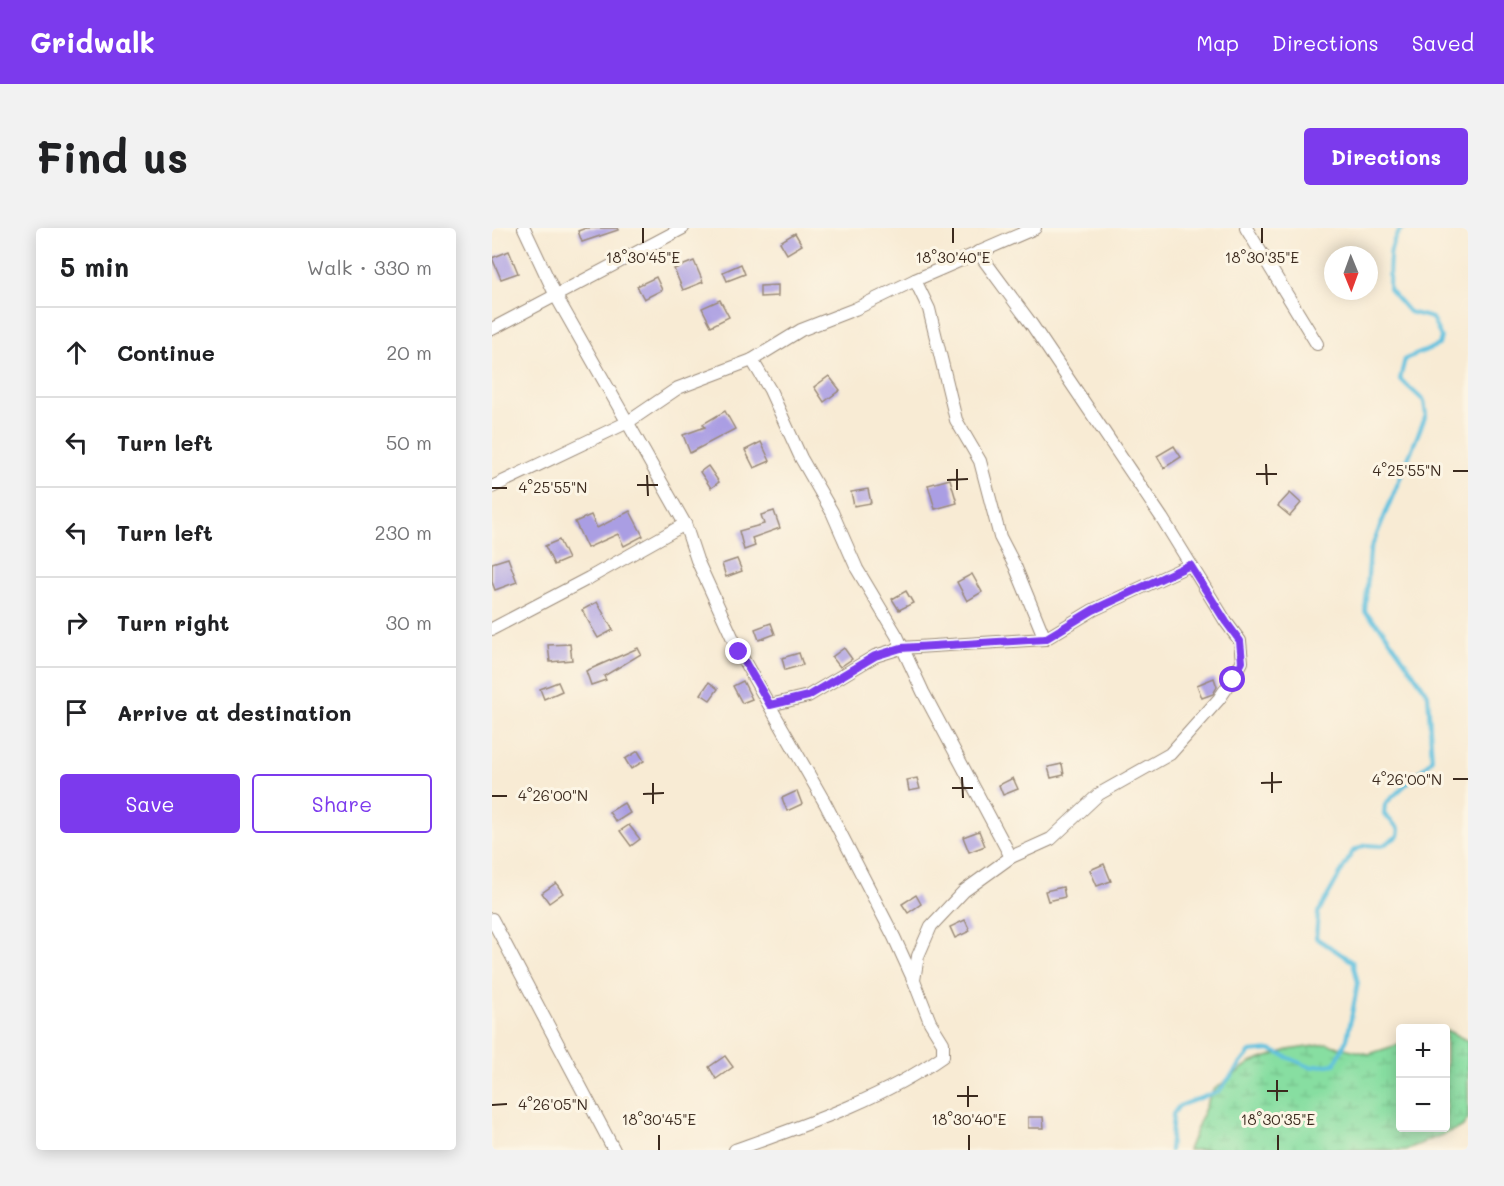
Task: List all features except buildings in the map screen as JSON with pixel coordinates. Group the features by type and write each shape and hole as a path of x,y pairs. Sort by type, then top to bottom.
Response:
{"street":[{"path":"524,228 556,297 685,524 697,560 739,652 825,803 894,937 930,1022 943,1043 943,1056 920,1073 877,1094 735,1150"},
{"path":"492,329 683,228"},
{"path":"492,487 628,422 678,388 752,360 801,330 855,309 915,280 1035,228"},
{"path":"1246,228 1317,344"},
{"path":"914,981 918,956 931,926 964,891 1011,857 1051,839 1099,794 1170,754 1219,699 1233,680 1242,662 1240,641 1162,518 1070,380 999,278 978,252"},
{"path":"915,280 929,309 956,420 980,461 1000,537 1015,566 1045,639"},
{"path":"752,360 770,390 801,458 832,512 857,569 897,636 962,769 1011,857"},
{"path":"492,629 685,524"},
{"path":"770,705 808,696 875,656 901,648 1045,639 1093,610 1190,565"},
{"path":"492,919 614,1150"}],"green space":[{"path":"1450,1032 1468,1041 1468,1119 1462,1127 1450,1132"},
{"path":"1327,1044 1369,1054 1396,1045 1396,1132 1450,1132 1405,1150 1188,1150 1212,1091 1250,1063 1288,1050"}],"waterway":[{"path":"1170,1150 1173,1114 1179,1106 1219,1091 1250,1052 1271,1050 1310,1067 1335,1064 1347,1039 1358,983 1353,962 1316,938 1318,913 1353,851 1366,845 1382,846 1398,836 1399,829 1384,814 1385,804 1432,760 1428,694 1383,630 1365,612 1370,551 1426,415 1424,401 1400,379 1405,359 1439,345 1441,337 1432,318 1409,312 1389,289 1391,248 1403,228"}],"route":[{"path":"739,652 770,705 808,696 875,656 901,648 1045,639 1093,610 1190,565 1240,641 1242,662 1233,680"}]}
